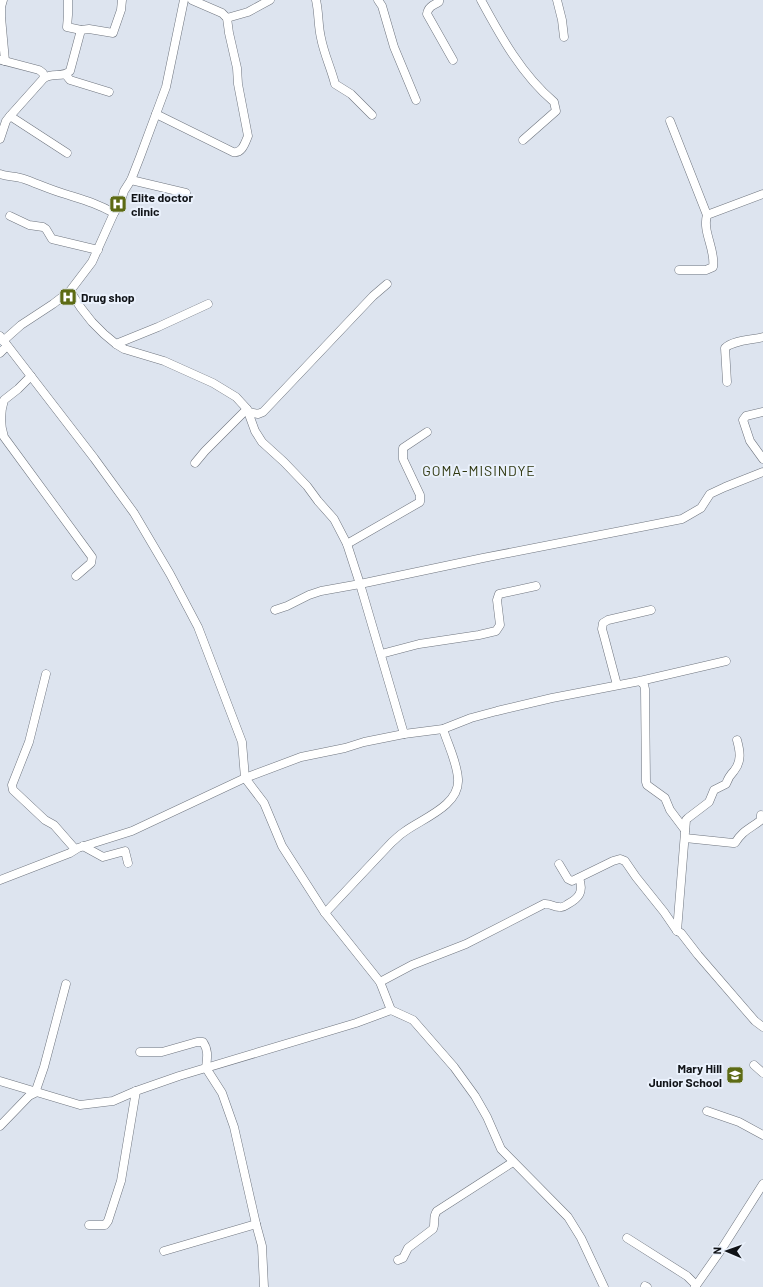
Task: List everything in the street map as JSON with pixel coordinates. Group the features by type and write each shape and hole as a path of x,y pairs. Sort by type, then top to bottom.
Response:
{"street":[{"path":"3,0 1,7 3,61 39,70 43,73 44,78"},
{"path":"68,0 67,27 113,33 121,10 122,0"},
{"path":"0,353 3,341 21,325 70,291 89,267 98,250 114,213 120,204 124,191 131,180 166,87 184,0"},
{"path":"156,114 236,153 242,148 248,136 227,18 222,13 192,0"},
{"path":"227,18 248,12 270,0"},
{"path":"316,0 322,43 335,84 351,94 372,115"},
{"path":"378,0 382,6 394,47 416,100"},
{"path":"439,0 439,2 431,6 427,14 453,60"},
{"path":"481,0 514,56 534,83 556,105 556,111 523,140"},
{"path":"557,0 564,37"},
{"path":"66,75 73,66 81,30"},
{"path":"0,139 6,121 44,78 51,74 66,75 70,80 109,92"},
{"path":"10,116 67,152"},
{"path":"670,121 707,215 706,224 714,261 713,267 706,270 679,270"},
{"path":"0,174 8,177 14,176 64,194 96,203 114,213"},
{"path":"131,180 186,193"},
{"path":"707,215 763,194"},
{"path":"10,216 29,225 43,226 52,239 98,250"},
{"path":"248,411 258,414 263,412 373,296 387,284"},
{"path":"70,291 92,322 124,350 164,361 213,383 236,397 248,411 255,431 262,442 307,486 336,522 347,544 360,584 404,734"},
{"path":"116,344 208,304"},
{"path":"727,382 725,348 728,345 746,339 763,337"},
{"path":"3,341 94,458 134,513 181,594 198,628 242,742 245,778 264,803 282,846 325,913 380,982 391,1010 413,1020 454,1067 475,1096 487,1117 501,1149 568,1217 581,1238 604,1287"},
{"path":"31,376 4,400 1,415 2,432 4,437 92,557 91,563 76,576"},
{"path":"195,463 205,451 248,411"},
{"path":"763,412 746,416 743,420 750,441 763,459"},
{"path":"347,544 420,502 420,494 402,454 403,448 426,432"},
{"path":"275,610 288,606 309,595 321,591 682,519 701,508 710,494 763,472"},
{"path":"381,654 420,644 496,631 500,625 497,600 499,594 536,586"},
{"path":"617,685 602,629 603,624 608,620 651,610"},
{"path":"0,880 70,853 79,848 132,831 245,778 301,757 404,734 443,729 471,718 497,711 726,661"},
{"path":"46,674 33,729 12,783 12,788 44,820 54,825 79,848 103,857 125,851 128,862"},
{"path":"640,681 644,685 645,689 646,782 665,798 670,810 685,834 735,843 739,835 761,820 761,815"},
{"path":"325,913 404,831 437,812 454,795 457,788 458,778 452,754 443,729"},
{"path":"677,931 686,823 688,818 709,802 714,790 726,784 728,777 736,768 740,757 737,740"},
{"path":"559,864 568,880 572,881 613,861 622,859 625,861 677,931 681,933 755,1021 763,1027"},
{"path":"380,982 412,965 466,944 544,904 562,907 578,897 581,888 579,878"},
{"path":"0,1126 29,1096 35,1092 44,1067 66,984"},
{"path":"0,1081 80,1105 113,1101 136,1091 206,1068 356,1023 391,1010"},
{"path":"140,1052 162,1052 194,1042 203,1042 208,1054 206,1068 222,1093 234,1127 262,1246 264,1287"},
{"path":"754,1066 763,1073"},
{"path":"89,1225 105,1225 108,1221 121,1181 136,1091"},
{"path":"707,1111 738,1122 763,1135"},
{"path":"398,1260 403,1258 408,1248 434,1229 434,1217 437,1211 513,1162"},
{"path":"628,1238 687,1276 695,1286 721,1250 763,1185"},
{"path":"164,1251 256,1224"}],"place":[{"name":"Elite doctor clinic","path":"118,204"},
{"name":"Drug shop","path":"68,297"},
{"name":"Mary Hill Junior School","path":"735,1075"}],"district":[{"name":"GOMA-MISINDYE","path":"479,470"}]}
